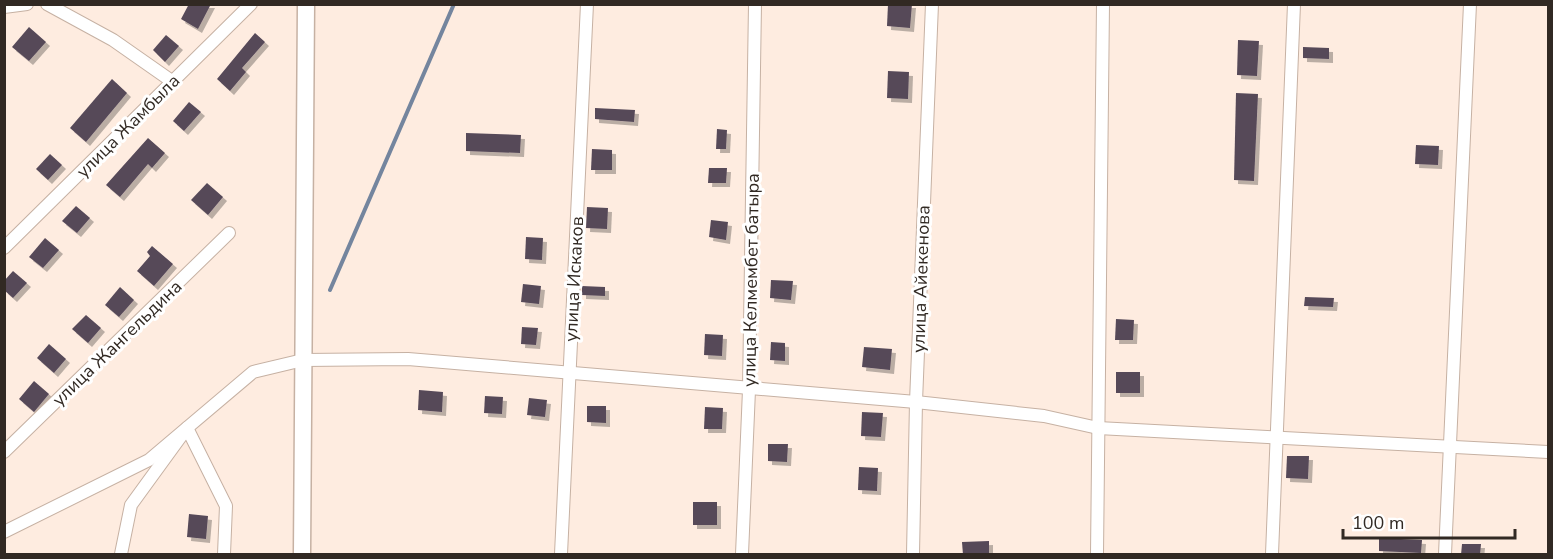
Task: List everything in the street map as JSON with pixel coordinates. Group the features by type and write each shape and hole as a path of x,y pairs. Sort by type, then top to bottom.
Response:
{"main road":[{"path":"302,555 306,4"}],"street":[{"path":"4,7 27,4"},
{"path":"48,4 113,40 172,82"},
{"name":"улица Жамбыла","path":"4,248 251,4"},
{"name":"улица Искаков","path":"561,555 587,4"},
{"name":"улица Келмембет батыра","path":"742,555 749,390 755,4"},
{"name":"улица Айекенова","path":"913,555 916,402 932,4"},
{"path":"1098,555 1103,4"},
{"path":"1272,555 1294,4"},
{"path":"1445,555 1470,4"},
{"name":"улица Жангельдина","path":"4,452 229,233"},
{"path":"4,532 149,460 253,372 303,360 408,359 749,390 916,402 1044,416 1098,428 1548,452"},
{"path":"121,555 131,505 187,428"},
{"path":"187,428 226,506 224,555"}],"building":[{"path":"189,4 211,4 198,29 181,19"},
{"path":"888,4 912,4 910,28 887,26"},
{"path":"29,27 46,42 29,61 12,47"},
{"path":"255,33 265,42 242,68 246,72 230,91 217,79"},
{"path":"166,35 179,46 165,62 153,50"},
{"path":"1238,40 1259,41 1257,76 1237,75"},
{"path":"1303,47 1329,48 1329,59 1303,58"},
{"path":"888,71 909,72 908,99 887,98"},
{"path":"112,79 127,93 86,142 70,128"},
{"path":"1236,93 1258,94 1254,181 1234,180"},
{"path":"189,102 201,112 184,131 173,121"},
{"path":"595,108 635,110 634,122 595,119"},
{"path":"717,129 727,130 726,149 716,149"},
{"path":"466,133 521,135 520,153 466,151"},
{"path":"148,138 165,153 152,168 148,164 120,197 106,185"},
{"path":"1416,145 1439,146 1438,165 1415,164"},
{"path":"592,149 612,150 612,170 591,170"},
{"path":"50,154 62,165 48,180 36,169"},
{"path":"709,168 727,168 726,183 708,183"},
{"path":"207,183 223,197 208,215 191,200"},
{"path":"76,206 90,218 77,233 62,221"},
{"path":"587,207 608,208 607,229 586,228"},
{"path":"711,220 728,222 726,240 709,237"},
{"path":"526,237 543,238 542,260 525,259"},
{"path":"45,238 59,250 43,268 29,257"},
{"path":"152,246 173,264 154,286 137,271 150,256 147,252"},
{"path":"13,271 27,283 13,298 4,290 4,281"},
{"path":"771,280 793,281 791,300 770,298"},
{"path":"523,284 541,286 539,304 521,302"},
{"path":"582,286 605,287 605,296 582,295"},
{"path":"120,287 134,300 119,317 105,305"},
{"path":"1305,297 1334,298 1333,307 1304,306"},
{"path":"86,315 101,328 88,343 72,329"},
{"path":"1116,319 1134,320 1133,340 1115,340"},
{"path":"522,327 538,328 536,345 521,344"},
{"path":"705,334 723,335 722,356 704,355"},
{"path":"771,342 785,343 785,361 770,360"},
{"path":"49,344 66,359 54,373 37,358"},
{"path":"864,347 892,349 890,370 862,367"},
{"path":"1116,372 1140,372 1140,393 1116,393"},
{"path":"34,381 49,394 34,412 19,399"},
{"path":"419,390 443,392 442,412 418,410"},
{"path":"485,396 503,397 502,414 484,413"},
{"path":"529,398 547,400 545,417 527,415"},
{"path":"587,406 606,406 606,423 587,422"},
{"path":"705,407 723,408 722,429 704,429"},
{"path":"862,412 883,413 881,437 861,436"},
{"path":"768,444 788,444 787,462 768,461"},
{"path":"1287,456 1309,456 1308,479 1286,478"},
{"path":"859,467 878,468 877,491 858,490"},
{"path":"693,502 717,502 717,525 693,525"},
{"path":"189,514 208,516 206,539 187,537"},
{"path":"1379,538 1422,540 1421,553 1379,551"},
{"path":"989,541 989,555 963,555 962,542"},
{"path":"1462,544 1481,544 1480,555 1461,555"}],"waterway":[{"path":"330,290 454,4"}]}
